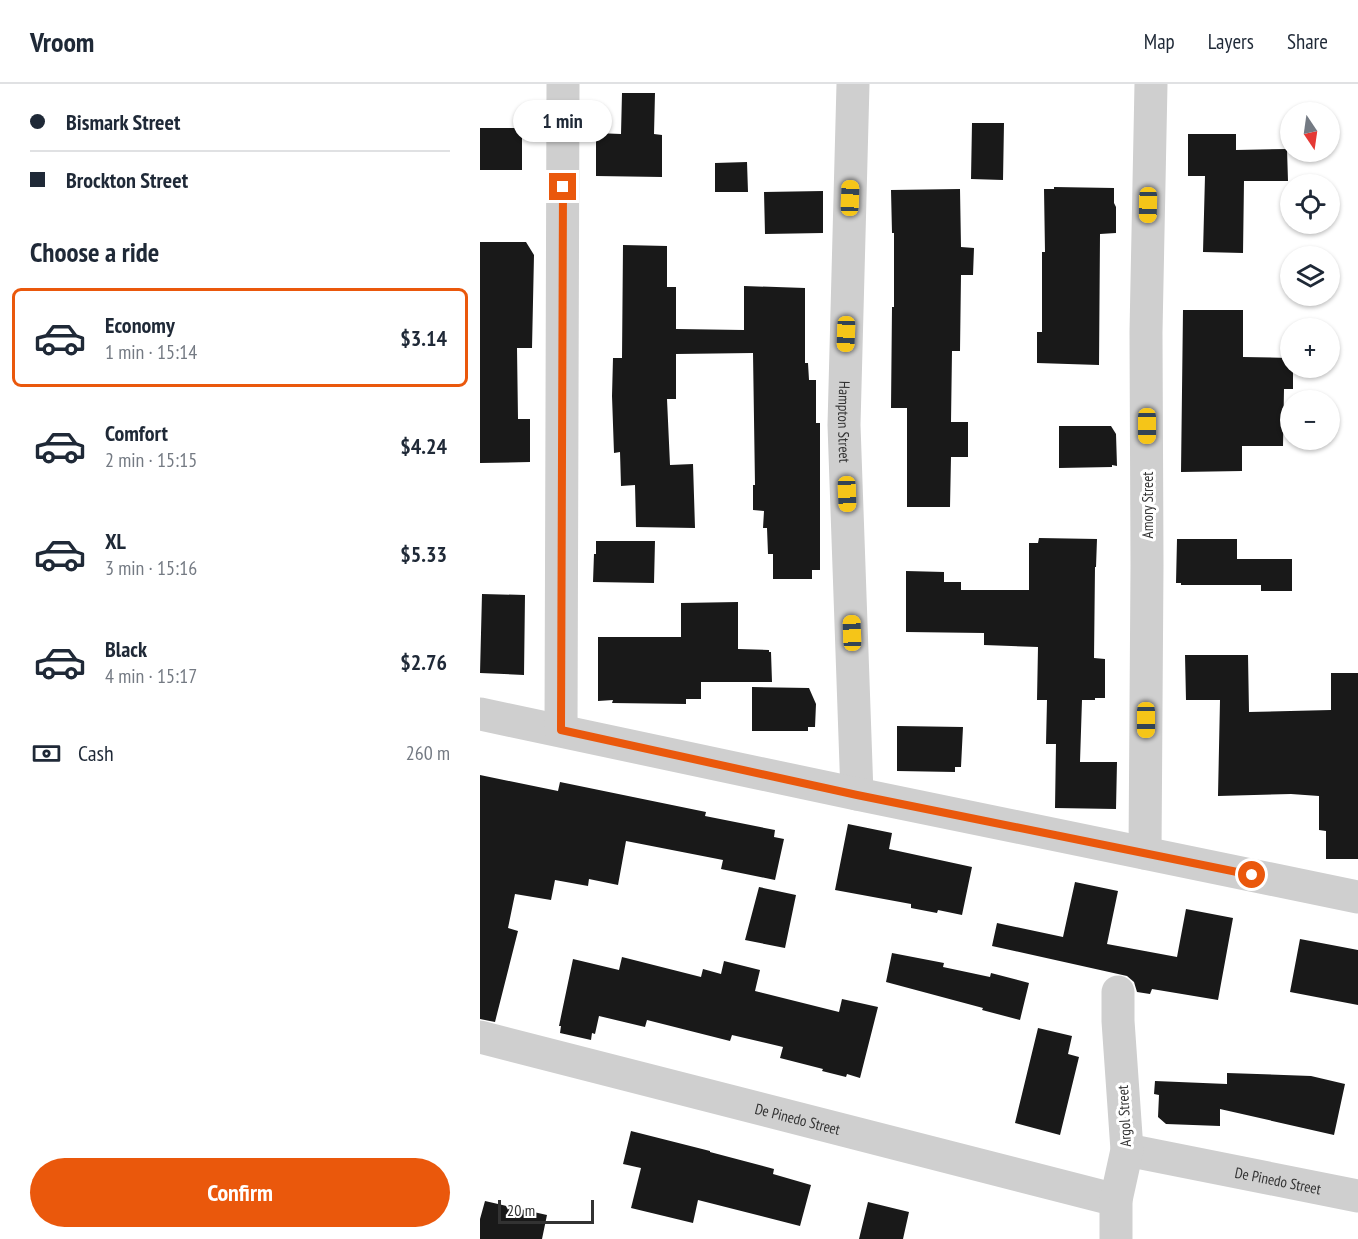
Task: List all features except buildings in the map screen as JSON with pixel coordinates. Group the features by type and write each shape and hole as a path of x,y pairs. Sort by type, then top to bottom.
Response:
{"street":[{"path":"561,730 563,84"},
{"name":"Hampton Street","path":"853,84 844,425 857,795"},
{"name":"Amory Street","path":"1145,853 1146,332 1151,84"},
{"path":"480,714 857,795 1358,897"},
{"name":"Argol Street","path":"1116,1239 1116,1200 1127,1150 1118,992"},
{"name":"De Pinedo Street","path":"480,1037 1116,1200"},
{"name":"De Pinedo Street","path":"1127,1150 1358,1196"}],"route":[{"path":"563,187 561,730 857,795 1252,875"}]}
